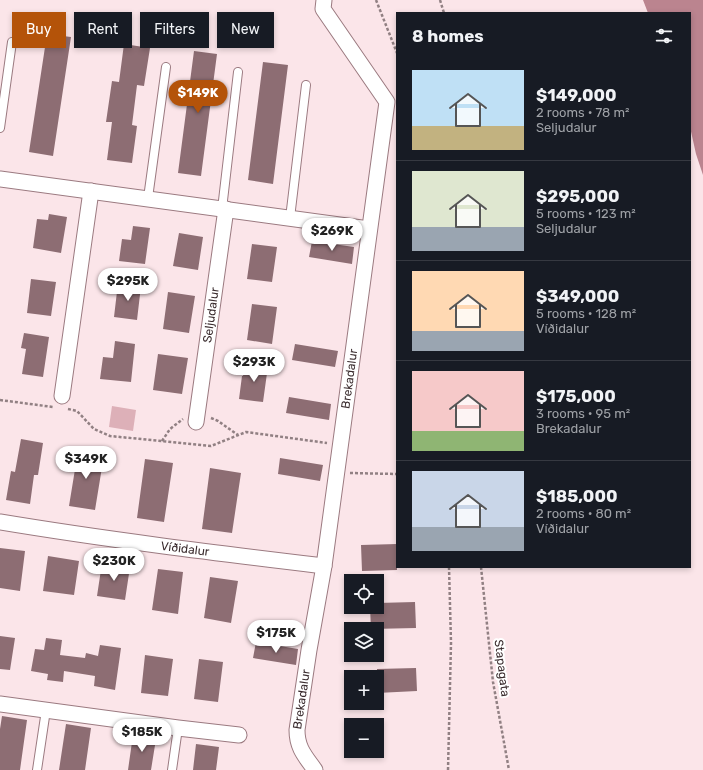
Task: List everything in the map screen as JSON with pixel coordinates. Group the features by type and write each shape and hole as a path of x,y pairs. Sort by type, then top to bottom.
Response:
{"street":[{"name":"Brekadalur","path":"315,770 300,749 297,741 297,730 324,566 387,102 324,9 324,0"},
{"path":"0,179 370,229"},
{"path":"61,404 91,191"},
{"name":"Seljudalur","path":"196,422 224,209"},
{"name":"Víðidalur","path":"0,522 195,551 324,566"},
{"path":"0,704 238,735"}],"lane":[{"path":"0,128 12,42"},
{"path":"148,198 166,67"},
{"name":"Seljudalur","path":"224,209 238,72"},
{"path":"290,218 306,85"},
{"path":"37,770 46,710"},
{"path":"172,770 178,728"}],"path":[{"path":"376,0 396,50"},
{"path":"440,0 444,12"},
{"path":"0,400 61,404 77,410 94,429 110,436 211,446 246,432 340,445"},
{"path":"336,473 396,474"},
{"path":"448,568 451,643 448,770"},
{"name":"Stapagata","path":"481,568 493,682 509,770"}],"shaded area":[{"path":"643,0 703,0 703,175 691,132 691,12 648,12"},
{"path":"112,406 136,410 133,431 109,427"}],"building":[{"path":"66,36 71,37 53,156 29,152 45,48 66,48"},
{"path":"132,45 140,46 140,48 150,48 144,86 137,85 132,125 137,126 132,163 107,160 112,122 106,122 112,81 119,82 123,48 132,48"},
{"path":"194,51 217,54 201,176 178,173"},
{"path":"263,62 288,65 273,184 248,180"},
{"path":"49,214 67,217 61,253 33,248 37,219 48,220"},
{"path":"133,226 150,228 145,264 119,261 122,239 131,240"},
{"path":"179,233 203,237 198,270 173,266"},
{"path":"312,241 354,247 352,264 309,257"},
{"path":"252,244 277,247 272,282 247,279"},
{"path":"31,279 56,282 51,316 27,313"},
{"path":"118,283 141,286 137,320 114,317"},
{"path":"168,292 195,296 189,333 163,329"},
{"path":"252,304 277,307 272,344 247,340"},
{"path":"24,333 49,337 43,377 22,374 26,349 21,348"},
{"path":"115,341 135,344 131,382 100,379 103,357 113,358"},
{"path":"295,344 338,351 335,367 292,360"},
{"path":"158,354 188,358 182,394 153,390"},
{"path":"245,363 268,366 263,402 239,399"},
{"path":"289,397 331,404 329,420 286,413"},
{"path":"21,439 43,443 38,475 34,475 30,504 6,500 11,471 15,472"},
{"path":"78,451 104,455 95,510 69,506"},
{"path":"280,458 323,465 320,481 278,474"},
{"path":"145,459 173,463 164,522 137,518"},
{"path":"210,468 241,473 232,533 202,529"},
{"path":"396,544 397,570 362,571 361,545"},
{"path":"0,548 25,551 20,591 0,588"},
{"path":"48,556 79,561 74,595 43,591"},
{"path":"102,563 130,567 125,600 97,596"},
{"path":"158,569 183,572 178,614 152,610"},
{"path":"210,577 238,581 231,623 204,618"},
{"path":"415,602 416,628 384,629 384,622 371,622 370,614 384,614 384,603"},
{"path":"0,636 15,638 10,670 0,669"},
{"path":"46,638 62,640 60,655 85,658 86,653 98,656 100,645 121,648 115,690 94,686 95,676 64,671 63,682 47,680 48,674 31,671 35,649 44,650"},
{"path":"256,642 298,649 296,665 253,658"},
{"path":"145,655 173,659 168,696 141,693"},
{"path":"199,659 223,662 218,702 194,699"},
{"path":"416,668 417,691 384,693 384,670 377,669"},
{"path":"2,716 27,720 20,770 0,770 0,729"},
{"path":"66,724 91,728 85,770 59,770"},
{"path":"133,735 156,739 151,770 128,770"},
{"path":"196,744 219,747 216,770 193,770"}]}
